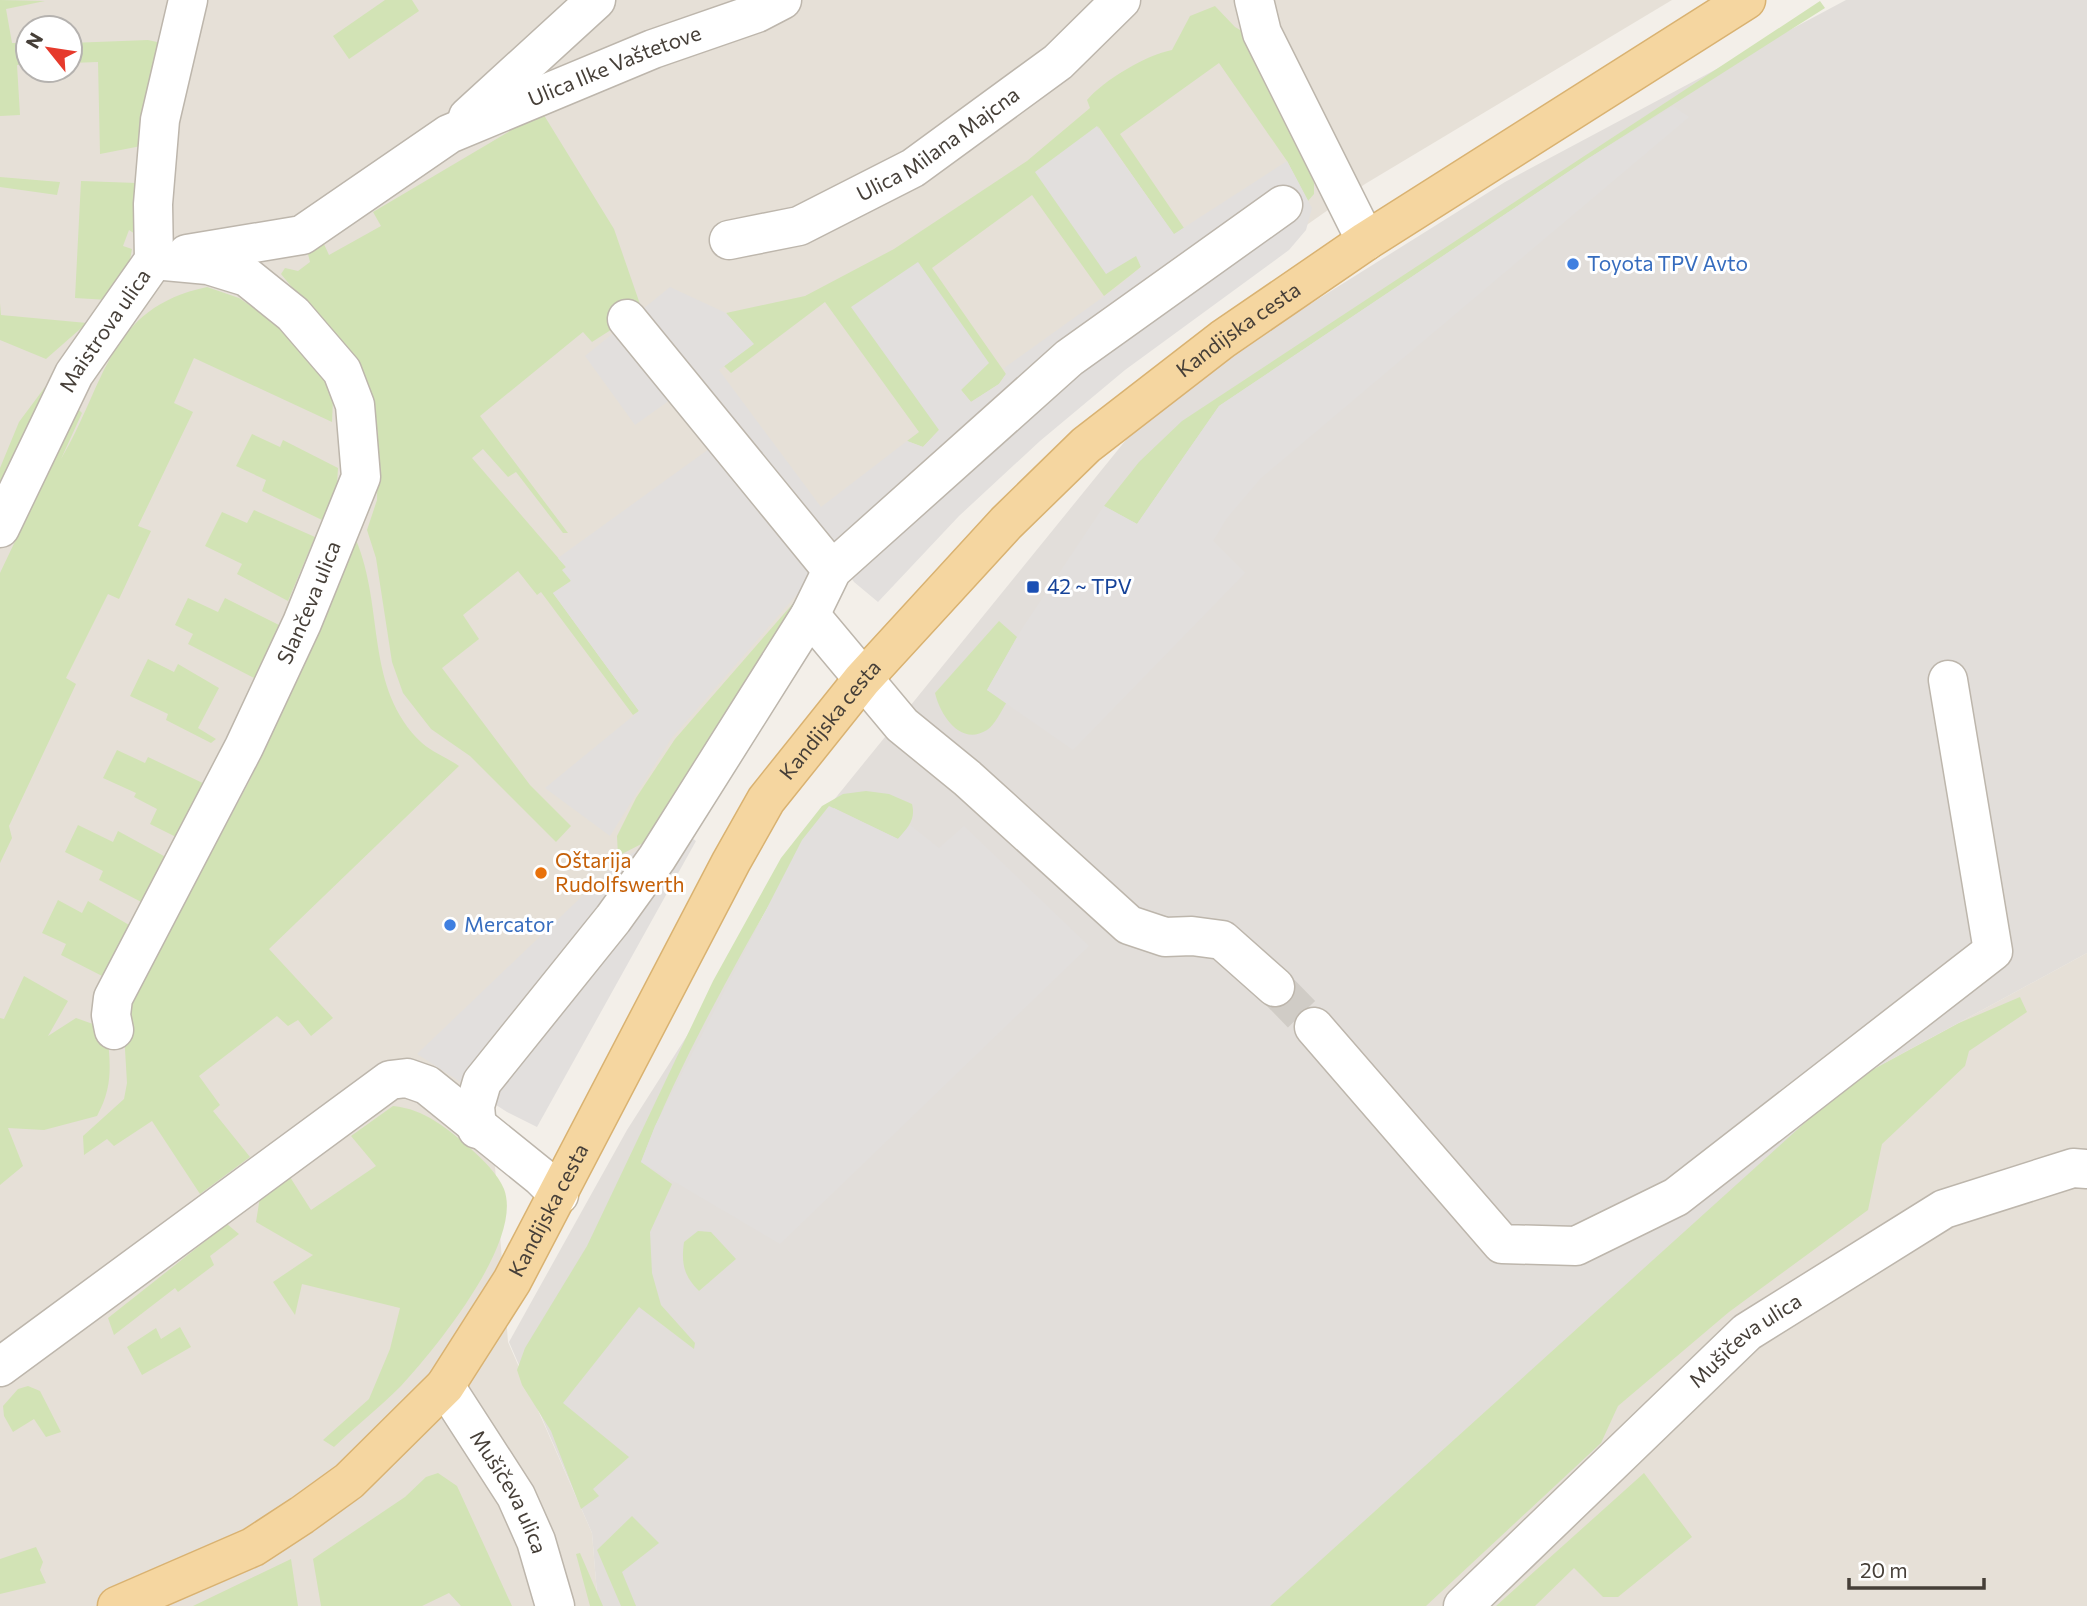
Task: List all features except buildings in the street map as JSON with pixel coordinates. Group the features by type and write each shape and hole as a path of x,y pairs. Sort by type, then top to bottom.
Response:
{"main road":[{"name":"Kandijska cesta","path":"117,1606 253,1547 302,1515 349,1481 445,1386 512,1282 766,800 862,680 1006,523 1086,444 1223,339 1366,241 1746,0"}],"street":[{"name":"Maistrova ulica","path":"0,528 74,374 154,260 153,191 160,120 188,0"},
{"name":"Ulica Ilke Vaštetove","path":"154,260 302,235 449,134 596,0"},
{"name":"Ulica Ilke Vaštetove","path":"449,134 653,49 757,13 782,0"},
{"name":"Ulica Milana Majcna","path":"729,240 799,226 913,168 1058,62 1121,0"},
{"path":"1254,0 1262,33 1366,241"},
{"path":"477,1129 475,1106 482,1082 613,919 657,858 810,615 832,570 1069,358 1283,205"},
{"name":"Slančeva ulica","path":"114,1030 111,1015 113,998 244,747 302,623 361,477 355,405 342,371 293,314 247,277 208,265 154,260"},
{"path":"627,319 832,570"},
{"path":"810,615 832,638 862,680 902,725 967,778 1129,925 1165,937 1192,936 1222,940 1275,987"},
{"path":"1314,1027 1502,1244 1576,1246 1675,1198 1993,951 1948,680"},
{"path":"0,1367 390,1080 407,1078 427,1085 477,1129 541,1177 559,1195"},
{"name":"Mušičeva ulica","path":"1463,1606 1747,1332 1944,1209 2073,1168 2087,1169"},
{"name":"Mušičeva ulica","path":"445,1386 516,1496 536,1541 555,1606"}],"shaded area":[{"path":"0,0 1672,0 1365,184 1234,276 840,580 489,1085 508,1342 592,1533 598,1606 0,1606"},
{"path":"1846,0 2087,0 2087,953 1850,1082 1329,1606 598,1606 592,1533 509,1342 627,1130 809,844 829,806 1160,398 1505,182"},
{"path":"1673,106 1689,117 1261,478 1227,518 1213,541 1245,573 1073,750 987,690 1023,627 1104,506 1137,524 1219,406 1589,158"},
{"path":"1097,126 1174,234 1287,161 1312,208 1306,230 1289,250 1125,370 1040,441 959,516 878,602 854,582 833,553 671,739 610,836 545,788 639,711 553,593 571,581 562,570 566,567 558,558 731,433 691,385 635,425 585,356 670,287 726,313 754,344 719,370 821,507 907,441 923,447 939,430 851,307 918,262 989,363 961,390 971,402 999,384 1006,374 1004,368 1141,267 1136,256 1106,274 1035,172"},
{"path":"829,806 898,839 910,825 939,848 964,826 1089,946 780,1244 641,1162 655,1126 802,840"},
{"path":"677,828 696,841 537,1127 507,1112 417,1054 620,860"},
{"path":"2087,953 2087,1606 1329,1606 1850,1082"}],"green space":[{"path":"0,0 45,1 6,9 14,43 14,84 18,84 20,115 0,116"},
{"path":"385,0 412,0 419,11 349,59 333,36"},
{"path":"1820,1 1825,8 1589,158 1219,406 1137,524 1104,506 1139,462 1182,421"},
{"path":"1215,6 1235,27 1254,38 1314,183 1314,194 1308,201 1287,161 1219,63 1120,134 1184,228 1174,235 1098,126 1141,267 1104,296 1032,195 932,268 1006,374 999,384 971,402 961,390 919,263 939,430 923,447 907,441 919,432 825,302 731,373 724,366 753,344 726,313 805,296 894,249 1027,161 1090,108 1087,100 1094,92 1138,63 1172,50 1190,16"},
{"path":"84,42 157,42 161,51 141,146 100,154 98,62 84,62"},
{"path":"542,112 614,229 642,310 592,342 583,332 480,416 568,533 563,533 516,472 508,477 483,449 472,458 566,567 571,581 553,593 639,711 633,715 541,592 537,595 518,571 463,615 479,639 442,668 530,785 571,826 556,842 470,756 431,729 403,693 392,662 376,558 367,530 377,500 378,433 364,383 344,351 281,274 285,268 298,271 310,262 308,254 312,247 323,242 329,255 381,226 373,212"},
{"path":"0,177 60,182 57,195 0,187"},
{"path":"81,181 137,183 135,234 129,230 123,246 132,249 128,270 108,300 75,298"},
{"path":"207,287 239,298 282,327 325,375 333,399 332,422 194,358 174,403 193,412 138,526 151,531 119,599 108,594 66,678 76,684 9,826 12,838 0,863 0,573 78,409 82,413 61,459 113,353 129,331 148,312 174,297"},
{"path":"0,303 1,315 87,323 46,359 0,340"},
{"path":"45,387 55,392 0,501 0,468 19,422"},
{"path":"252,434 280,447 283,440 338,468 337,485 322,520 262,491 266,480 236,466"},
{"path":"254,510 315,537 288,601 237,574 242,564 205,546 222,512 247,523"},
{"path":"356,540 365,566 383,673 391,698 404,721 422,743 459,766 269,949 333,1018 311,1036 298,1020 288,1026 277,1016 199,1076 220,1105 213,1111 250,1157 200,1194 152,1121 114,1146 107,1139 84,1155 83,1136 124,1099 127,1083 123,1016 250,780"},
{"path":"188,598 218,612 225,598 281,626 256,679 188,644 193,634 175,625"},
{"path":"796,600 777,638 655,837 618,856 617,836 636,798 675,739"},
{"path":"999,621 1017,637 987,690 1007,702 990,728 977,734 968,734 953,726 941,710 935,693"},
{"path":"148,659 174,672 178,664 219,688 198,728 216,739 211,743 166,720 168,714 130,696"},
{"path":"117,750 145,763 148,757 209,786 182,840 150,824 157,809 134,797 136,793 103,778"},
{"path":"866,791 889,794 912,804 913,814 908,827 898,839 834,808 786,878 729,977 676,1081 641,1162 672,1184 650,1232 652,1273 661,1305 695,1343 694,1349 639,1307 563,1403 629,1457 593,1489 599,1496 581,1509 551,1431 522,1385 517,1370 525,1348 587,1246 713,981 781,858 822,806 843,794"},
{"path":"78,825 113,842 118,831 173,861 149,906 99,880 103,871 65,852"},
{"path":"58,900 82,913 88,901 136,929 108,979 61,955 66,944 42,933"},
{"path":"24,976 68,1001 48,1036 76,1018 107,1029 110,1063 108,1084 97,1116 44,1130 8,1128 23,1166 0,1185 0,1018 4,1019"},
{"path":"2020,997 2027,1012 1969,1051 1965,1066 1882,1144 1868,1210 1729,1312 1618,1406 1601,1443 1426,1606 1270,1606 1850,1082 1959,1023"},
{"path":"393,1106 426,1116 445,1127 471,1149 501,1183 507,1211 501,1237 489,1264 454,1321 401,1386 334,1447 323,1440 369,1399 390,1349 400,1308 302,1284 295,1315 273,1282 313,1255 256,1222 260,1197 290,1177 311,1210 376,1166 351,1136"},
{"path":"227,1224 239,1234 210,1256 214,1265 178,1292 175,1288 114,1335 108,1318"},
{"path":"698,1231 711,1232 736,1259 699,1291 687,1275 683,1257 684,1242"},
{"path":"180,1327 191,1347 142,1375 127,1347 156,1328 161,1339"},
{"path":"28,1386 40,1391 61,1432 46,1437 34,1419 13,1432 4,1416 3,1406 18,1389"},
{"path":"438,1473 457,1486 512,1606 461,1606 449,1593 422,1606 321,1606 313,1559 405,1497 426,1477"},
{"path":"1644,1473 1692,1537 1618,1597 1603,1597 1574,1568 1535,1606 1496,1606"},
{"path":"632,1516 659,1543 622,1572 636,1606 621,1606 597,1550"},
{"path":"36,1547 43,1562 40,1570 46,1583 0,1594 0,1559"},
{"path":"580,1553 603,1606 590,1606 576,1554"},
{"path":"291,1559 298,1606 193,1606"}],"tunnel":[{"path":"1275,987 1314,1027"}],"place":[{"name":"Toyota TPV Avto","path":"1573,264"},
{"name":"42 ~ TPV","path":"1033,587"},
{"name":"Oštarija Rudolfswerth","path":"541,873"},
{"name":"Mercator","path":"450,925"}]}
